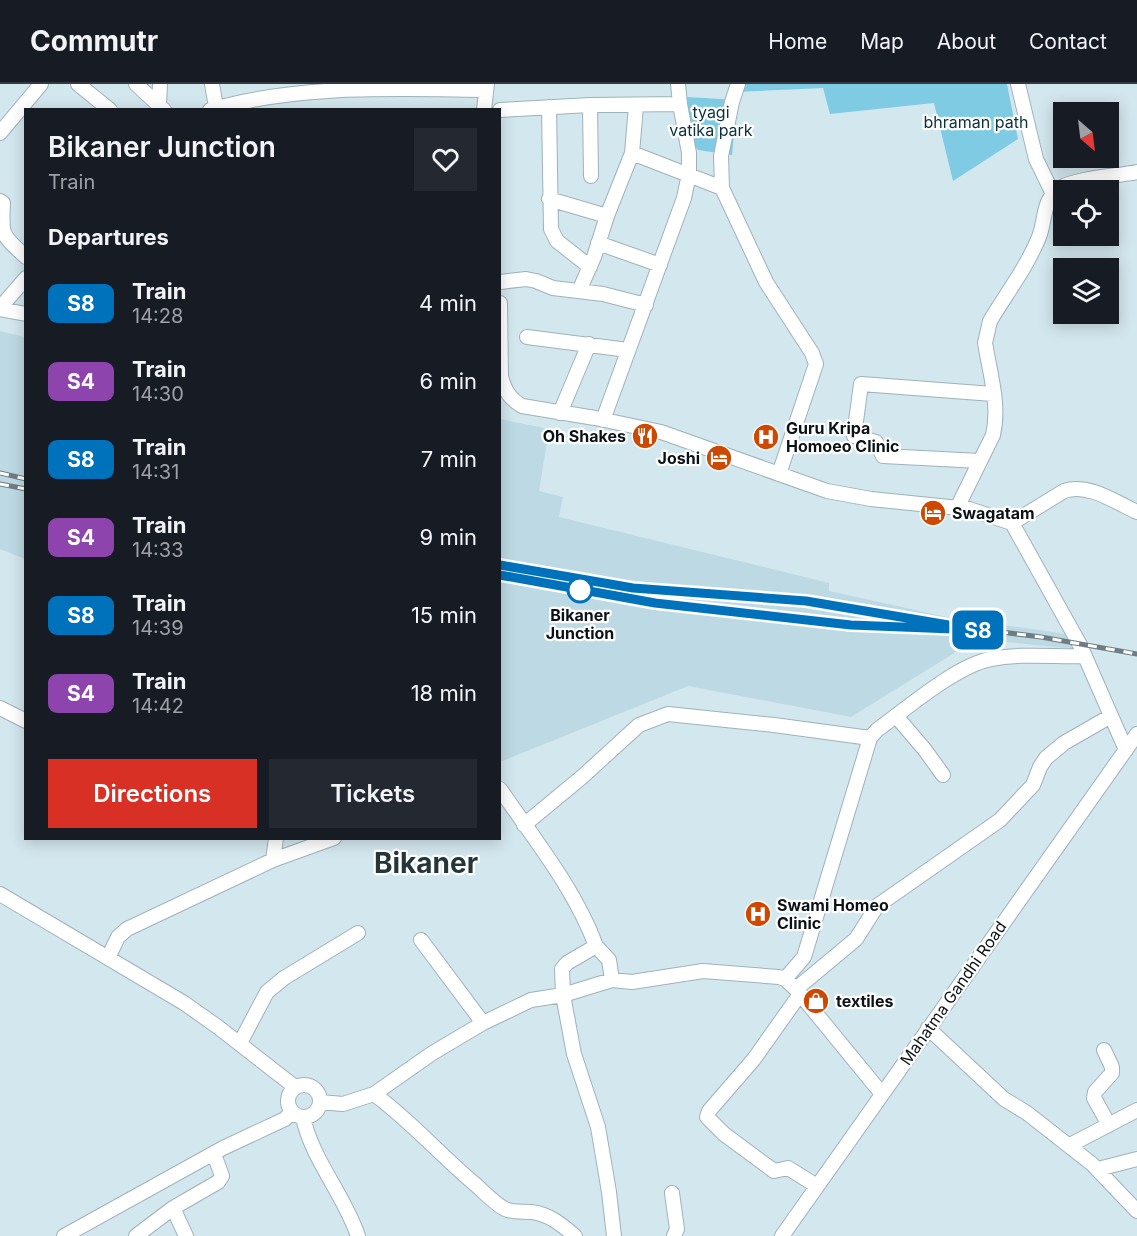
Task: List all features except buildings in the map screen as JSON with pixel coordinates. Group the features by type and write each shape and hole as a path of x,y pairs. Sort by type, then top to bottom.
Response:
{"street":[{"path":"0,133 41,84"},
{"path":"78,84 108,108"},
{"path":"135,84 161,107"},
{"path":"160,84 161,107"},
{"path":"212,84 213,108 266,89 487,87 484,108"},
{"path":"603,420 684,198 689,174 689,153 678,84"},
{"path":"957,508 996,425 985,343 986,332 990,321 1034,248 1047,201 1053,194 1036,159 1018,84"},
{"path":"735,87 722,156 722,188 766,282 812,353 816,364 779,474"},
{"path":"501,110 590,105 680,104"},
{"path":"590,105 591,176"},
{"path":"579,291 632,153 636,106"},
{"path":"549,107 549,222 553,235 574,256 590,267"},
{"path":"632,153 722,188"},
{"path":"1090,180 1137,172"},
{"path":"549,199 607,216"},
{"path":"0,201 3,203 1,225 3,236 24,255"},
{"path":"598,243 660,265"},
{"path":"24,280 0,309 24,314"},
{"path":"501,282 536,280 553,288 603,294 646,305"},
{"path":"527,337 628,350"},
{"path":"560,413 589,344"},
{"path":"501,377 506,400 522,406 661,432 827,492 969,509 1012,523 1085,656 1126,750"},
{"path":"981,461 883,456 876,442 854,436 861,384 993,394"},
{"path":"1012,523 1064,491 1072,489 1084,489 1137,512"},
{"path":"784,979 804,957 870,738 877,730 974,664 990,659 1085,656"},
{"path":"0,708 24,720"},
{"path":"524,825 582,777 639,725 668,714 870,738"},
{"path":"896,716 926,750 943,775"},
{"path":"817,1186 788,1168 774,1171 724,1134 707,1117 709,1110 754,1059 798,991 856,939 877,906 1000,820 1033,785 1046,758 1064,743 1111,716"},
{"name":"Mahatma Gandhi Road","path":"782,1236 1137,734"},
{"path":"501,790 576,902 596,946 609,960 612,980"},
{"path":"273,860 276,840"},
{"path":"108,958 118,937 127,929 273,860 328,840"},
{"path":"0,894 184,1004 240,1043 295,1087"},
{"path":"240,1043 267,992 284,978 358,933"},
{"path":"421,940 483,1023"},
{"path":"596,946 567,963 562,969 563,995 574,1054 598,1127 614,1236"},
{"path":"320,1102 343,1104 374,1094 431,1054 483,1023 531,1000 563,995 612,980 632,982 703,971 784,979 798,991 882,1094"},
{"path":"928,1028 1004,1099 1070,1145 1098,1169 1137,1211"},
{"path":"1104,1050 1112,1067 1112,1073 1095,1092 1094,1098 1109,1125"},
{"path":"64,1236 223,1148 285,1119 297,1115 311,1115 318,1110 320,1095 309,1084 302,1084 295,1087 289,1094 287,1102 297,1115 342,1198 358,1236"},
{"path":"374,1094 394,1108 465,1176 504,1208 515,1212 546,1215 558,1221 575,1236"},
{"path":"1070,1145 1137,1110"},
{"path":"136,1236 173,1208 218,1182 222,1176 214,1154"},
{"path":"1098,1169 1137,1159"},
{"path":"672,1193 677,1229 674,1236"},
{"path":"173,1208 186,1236"}],"shaded area":[{"path":"0,331 24,337 24,559 0,549"},
{"path":"501,419 549,429 539,491 563,497 559,517 829,583 829,591 947,617 1066,634 1073,649 977,639 851,717 688,686 501,762"}],"green space":[{"name":"bhraman path","path":"732,84 1007,84 1018,139 953,181 934,103 830,114 823,88 734,92"},
{"name":"tyagi vatika park","path":"687,97 737,100 732,155 698,150 690,141"}],"railway":[{"path":"0,473 24,479"},
{"path":"0,484 24,489"},
{"path":"501,565 633,588 806,601 937,624 1041,637 1137,654"},
{"path":"501,575 605,594 763,616 922,628"}],"train":[{"name":"S8","path":"501,565 633,588 806,601 978,630 851,625 655,603 501,575"}],"place":[{"name":"Oh Shakes","path":"645,436"},
{"name":"Guru Kripa Homoeo Clinic","path":"766,437"},
{"name":"Joshi","path":"719,458"},
{"name":"Swagatam","path":"933,513"},
{"name":"Bikaner Junction","path":"580,590"},
{"name":"Swami Homeo Clinic","path":"758,914"},
{"name":"textiles","path":"816,1001"}],"district":[{"name":"Bikaner","path":"426,863"}]}
